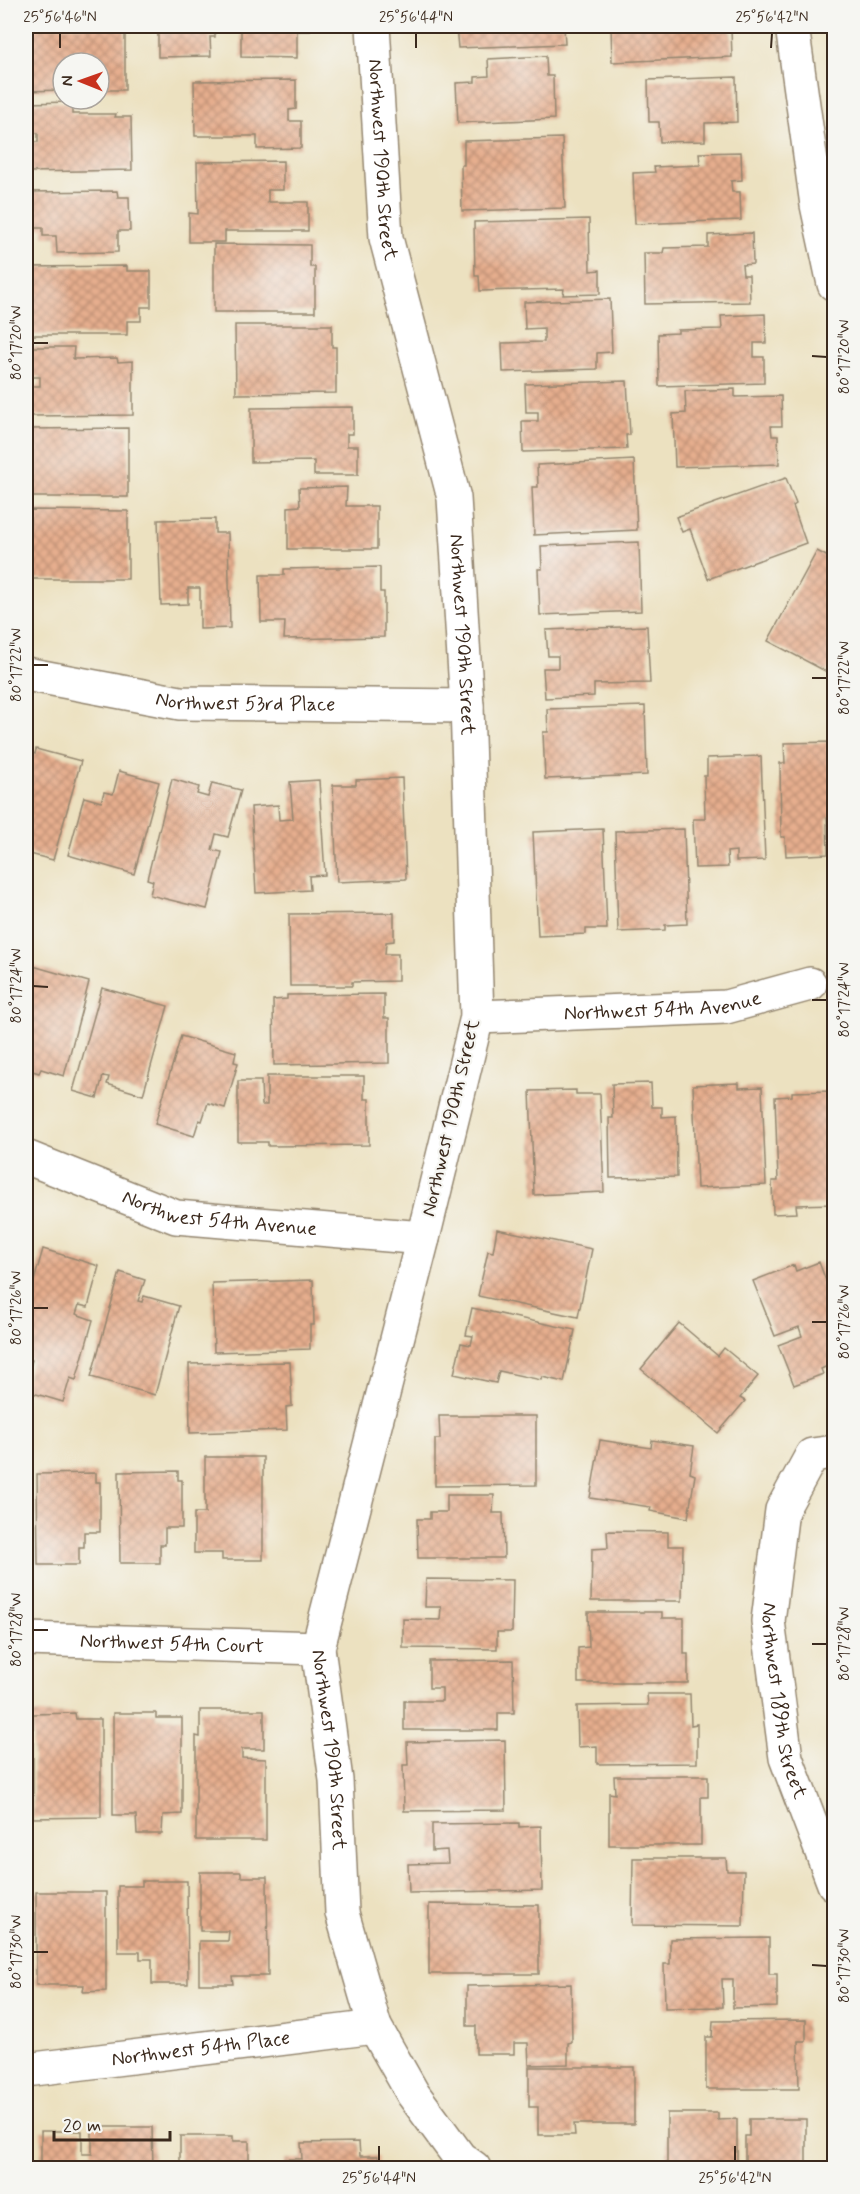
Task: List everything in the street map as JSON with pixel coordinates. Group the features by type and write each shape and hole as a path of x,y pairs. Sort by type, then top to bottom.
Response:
{"street":[{"name":"Northwest 190th Street","path":"373,26 386,238 454,498 466,706 477,1017 318,1648 336,1780 342,1913 375,2027 413,2094 460,2158 474,2169"},
{"path":"792,26 817,205 834,284"},
{"name":"Northwest 53rd Place","path":"26,674 180,703 466,706"},
{"name":"Northwest 54th Avenue","path":"477,1017 726,1006 810,984"},
{"name":"Northwest 54th Avenue","path":"26,1157 176,1217 423,1238"},
{"name":"Northwest 189th Street","path":"833,1879 786,1758 768,1621 783,1510 812,1455 834,1452"},
{"name":"Northwest 54th Court","path":"26,1639 318,1648"},
{"name":"Northwest 54th Place","path":"26,2070 375,2027"}],"building":[{"path":"26,26 125,26 125,90 111,90 111,51 51,51 51,90 26,91"},
{"path":"158,26 215,26 215,37 210,37 211,56 158,57"},
{"path":"241,26 310,26 310,31 297,31 297,58 241,57"},
{"path":"456,26 564,26 565,44 458,48"},
{"path":"611,26 724,26 724,29 731,29 732,57 612,62"},
{"path":"546,56 547,76 553,76 554,119 458,123 456,83 475,82 475,77 489,76 488,59"},
{"path":"736,77 737,122 705,123 705,141 660,142 659,122 649,122 648,80"},
{"path":"296,80 296,109 289,110 289,121 301,121 301,148 257,149 257,136 195,136 194,81"},
{"path":"51,102 51,111 72,111 72,114 116,114 115,117 131,117 132,170 29,172 29,142 38,142 38,133 26,132 26,103"},
{"path":"562,138 565,208 462,211 461,165 464,165 464,141"},
{"path":"741,152 742,180 731,181 732,192 740,192 741,220 635,224 633,173 655,172 654,167 700,165 699,153"},
{"path":"283,161 283,190 268,190 268,202 308,202 308,231 225,231 225,242 189,242 189,213 198,214 197,162"},
{"path":"117,191 118,197 129,197 130,231 118,231 118,252 57,253 56,236 43,236 43,228 26,228 26,192"},
{"path":"589,219 590,271 600,270 600,294 563,295 564,289 480,291 479,276 475,276 474,222"},
{"path":"752,233 753,264 742,265 743,275 749,275 750,302 645,304 644,253 663,253 664,248 708,247 708,235"},
{"path":"214,244 310,245 310,267 315,267 315,312 214,312"},
{"path":"127,266 127,271 151,271 151,307 141,307 141,321 127,321 127,335 29,335 29,313 26,313 26,267"},
{"path":"610,299 612,352 597,353 597,369 503,372 502,343 544,342 544,328 525,329 524,302"},
{"path":"765,314 766,343 754,343 754,357 764,357 764,383 659,386 658,334 678,333 678,330 722,329 721,316"},
{"path":"235,325 332,325 332,347 336,347 336,393 236,394"},
{"path":"26,347 74,347 73,359 117,358 118,362 133,361 133,415 31,416 31,386 40,386 40,377 26,377"},
{"path":"627,381 630,435 626,435 627,449 523,452 522,421 538,421 538,412 526,412 525,384"},
{"path":"735,389 735,397 781,396 782,426 771,426 772,436 778,436 779,464 675,467 673,414 686,413 685,391"},
{"path":"353,407 353,434 347,434 347,446 358,446 358,475 314,475 314,461 251,462 251,408"},
{"path":"128,428 128,497 30,497 30,475 26,475 26,429"},
{"path":"634,460 637,530 534,535 532,487 538,487 537,465"},
{"path":"786,478 796,504 793,506 806,543 708,579 690,529 682,532 676,517"},
{"path":"347,487 346,506 377,506 377,549 288,549 288,507 300,506 299,488"},
{"path":"30,510 128,511 128,579 26,579 26,533 30,533"},
{"path":"215,519 215,533 228,533 230,628 200,629 200,588 188,588 188,604 161,605 158,520"},
{"path":"639,542 641,611 540,615 538,569 542,569 541,546"},
{"path":"817,551 834,560 834,659 827,672 768,641"},
{"path":"380,567 380,592 384,592 384,637 284,639 285,622 261,622 260,575 284,575 284,569"},
{"path":"647,626 650,683 594,684 594,696 545,698 543,668 558,668 558,656 548,656 546,630"},
{"path":"645,706 647,775 545,779 543,732 548,732 547,709"},
{"path":"834,742 834,818 827,818 828,854 786,856 785,837 781,837 780,763 785,763 784,743"},
{"path":"36,749 81,761 53,860 26,853 26,751 35,754"},
{"path":"761,756 765,860 736,861 736,851 727,852 728,867 695,868 693,819 705,819 704,776 707,776 707,758"},
{"path":"119,771 159,782 134,874 68,855 84,797 101,802 104,792 113,794"},
{"path":"402,778 406,879 337,882 333,785 356,785 356,780"},
{"path":"172,779 199,787 197,794 208,797 212,783 241,790 228,837 216,834 212,850 222,852 207,909 150,895 153,881 147,879"},
{"path":"319,780 325,875 309,876 310,890 256,893 251,807 278,805 279,820 293,819 290,782"},
{"path":"603,829 607,929 586,929 586,934 538,936 533,832"},
{"path":"684,829 687,924 665,925 665,930 618,932 615,831"},
{"path":"394,913 394,941 386,942 385,954 398,954 398,981 352,982 352,986 290,986 289,914"},
{"path":"26,964 89,982 64,1076 41,1069 39,1073 26,1069"},
{"path":"102,988 168,1006 143,1095 107,1084 109,1077 103,1076 97,1098 73,1091"},
{"path":"384,994 384,1018 389,1018 389,1063 274,1065 273,1000 287,999 287,995"},
{"path":"181,1036 236,1052 234,1062 238,1063 225,1108 208,1103 194,1136 155,1124"},
{"path":"267,1076 364,1076 364,1099 369,1099 369,1145 268,1146 268,1142 238,1142 238,1081 261,1081 262,1105 267,1105"},
{"path":"651,1083 652,1107 662,1107 662,1117 676,1116 677,1177 610,1178 609,1118 613,1118 612,1084"},
{"path":"739,1083 739,1088 762,1087 766,1185 697,1188 693,1085"},
{"path":"576,1090 576,1094 600,1094 604,1192 534,1195 530,1091"},
{"path":"834,1091 834,1204 796,1205 797,1213 773,1214 772,1181 778,1181 775,1097 792,1096 792,1092"},
{"path":"497,1229 592,1249 578,1317 478,1296 488,1251 493,1252"},
{"path":"43,1249 99,1266 88,1307 79,1305 76,1314 93,1320 76,1380 70,1378 63,1402 26,1391 26,1381 32,1360 26,1358 26,1309"},
{"path":"819,1262 834,1302 834,1363 821,1369 823,1374 794,1385 778,1345 802,1336 799,1327 775,1336 753,1281 794,1265 796,1271"},
{"path":"120,1272 145,1280 138,1301 142,1302 144,1296 179,1306 155,1395 91,1377"},
{"path":"313,1280 314,1325 310,1325 310,1349 214,1352 212,1283"},
{"path":"472,1308 575,1330 564,1382 542,1377 541,1380 499,1371 496,1383 454,1374 461,1343 471,1345 473,1336 466,1335"},
{"path":"679,1323 718,1356 724,1348 758,1376 740,1398 745,1401 718,1433 641,1369"},
{"path":"290,1362 292,1406 286,1407 287,1430 190,1433 189,1364"},
{"path":"439,1416 536,1416 536,1485 435,1486 435,1439 440,1439"},
{"path":"600,1440 651,1448 652,1440 694,1446 690,1473 695,1475 688,1518 650,1511 651,1507 590,1498"},
{"path":"205,1457 263,1457 263,1560 222,1560 222,1553 194,1553 194,1513 205,1513"},
{"path":"178,1471 178,1480 182,1480 182,1528 165,1528 165,1545 160,1545 160,1563 120,1563 119,1472"},
{"path":"96,1473 96,1482 100,1482 100,1532 84,1532 84,1547 79,1547 79,1565 38,1565 37,1474"},
{"path":"447,1495 494,1495 493,1513 503,1513 504,1558 418,1558 417,1519 430,1519 430,1512 447,1512"},
{"path":"607,1531 668,1532 668,1546 683,1546 682,1601 591,1601 592,1549 608,1548"},
{"path":"426,1579 513,1580 512,1632 497,1632 497,1649 403,1648 403,1619 440,1620 441,1607 425,1607"},
{"path":"588,1612 662,1612 662,1618 684,1618 684,1654 688,1654 688,1683 578,1683 578,1648 589,1647"},
{"path":"513,1660 514,1713 498,1713 498,1730 404,1730 404,1701 442,1701 442,1688 429,1688 429,1661"},
{"path":"647,1694 690,1694 691,1725 697,1724 697,1763 597,1764 597,1746 578,1747 577,1706 648,1705"},
{"path":"200,1710 264,1710 264,1749 242,1749 242,1758 266,1759 266,1840 196,1840 196,1736 200,1737"},
{"path":"75,1713 76,1719 101,1719 101,1817 33,1818 33,1714"},
{"path":"113,1713 156,1713 156,1718 182,1718 182,1814 163,1815 162,1834 137,1834 136,1815 113,1815"},
{"path":"505,1740 506,1810 404,1811 403,1765 408,1765 407,1742"},
{"path":"614,1776 708,1776 708,1797 701,1797 701,1845 609,1845 609,1793 615,1794"},
{"path":"519,1823 519,1827 541,1826 542,1890 409,1893 408,1864 448,1863 447,1850 432,1851 432,1824"},
{"path":"633,1858 726,1858 727,1871 744,1871 743,1926 632,1925"},
{"path":"200,1872 241,1872 241,1877 267,1877 268,1976 232,1976 233,1984 199,1984 199,1941 228,1941 229,1931 200,1931"},
{"path":"142,1881 187,1881 188,1984 152,1984 152,1959 140,1959 140,1952 118,1952 118,1886 142,1886"},
{"path":"36,1892 106,1892 106,1991 83,1992 84,1985 36,1985"},
{"path":"429,1904 539,1905 539,1974 429,1974"},
{"path":"769,1938 769,1974 777,1974 777,2007 733,2008 733,1979 722,1979 723,2007 665,2008 664,1964 670,1964 670,1939"},
{"path":"571,1984 572,2042 568,2043 568,2064 529,2065 528,2043 514,2043 514,2054 476,2054 476,2026 467,2026 467,1986"},
{"path":"806,2020 806,2041 798,2041 799,2089 706,2089 706,2037 712,2037 713,2021"},
{"path":"529,2067 634,2067 634,2124 574,2124 575,2135 538,2135 538,2107 529,2107"},
{"path":"667,2113 718,2113 718,2120 737,2119 737,2168 667,2168"},
{"path":"749,2119 806,2119 806,2168 745,2168 745,2136 749,2136"},
{"path":"92,2127 152,2127 153,2168 48,2168 48,2165 41,2165 41,2131 82,2131 82,2154 92,2154"},
{"path":"180,2136 233,2136 233,2141 249,2141 249,2168 180,2168"},
{"path":"359,2142 360,2156 378,2156 379,2168 285,2168 285,2159 302,2159 301,2143"}]}
